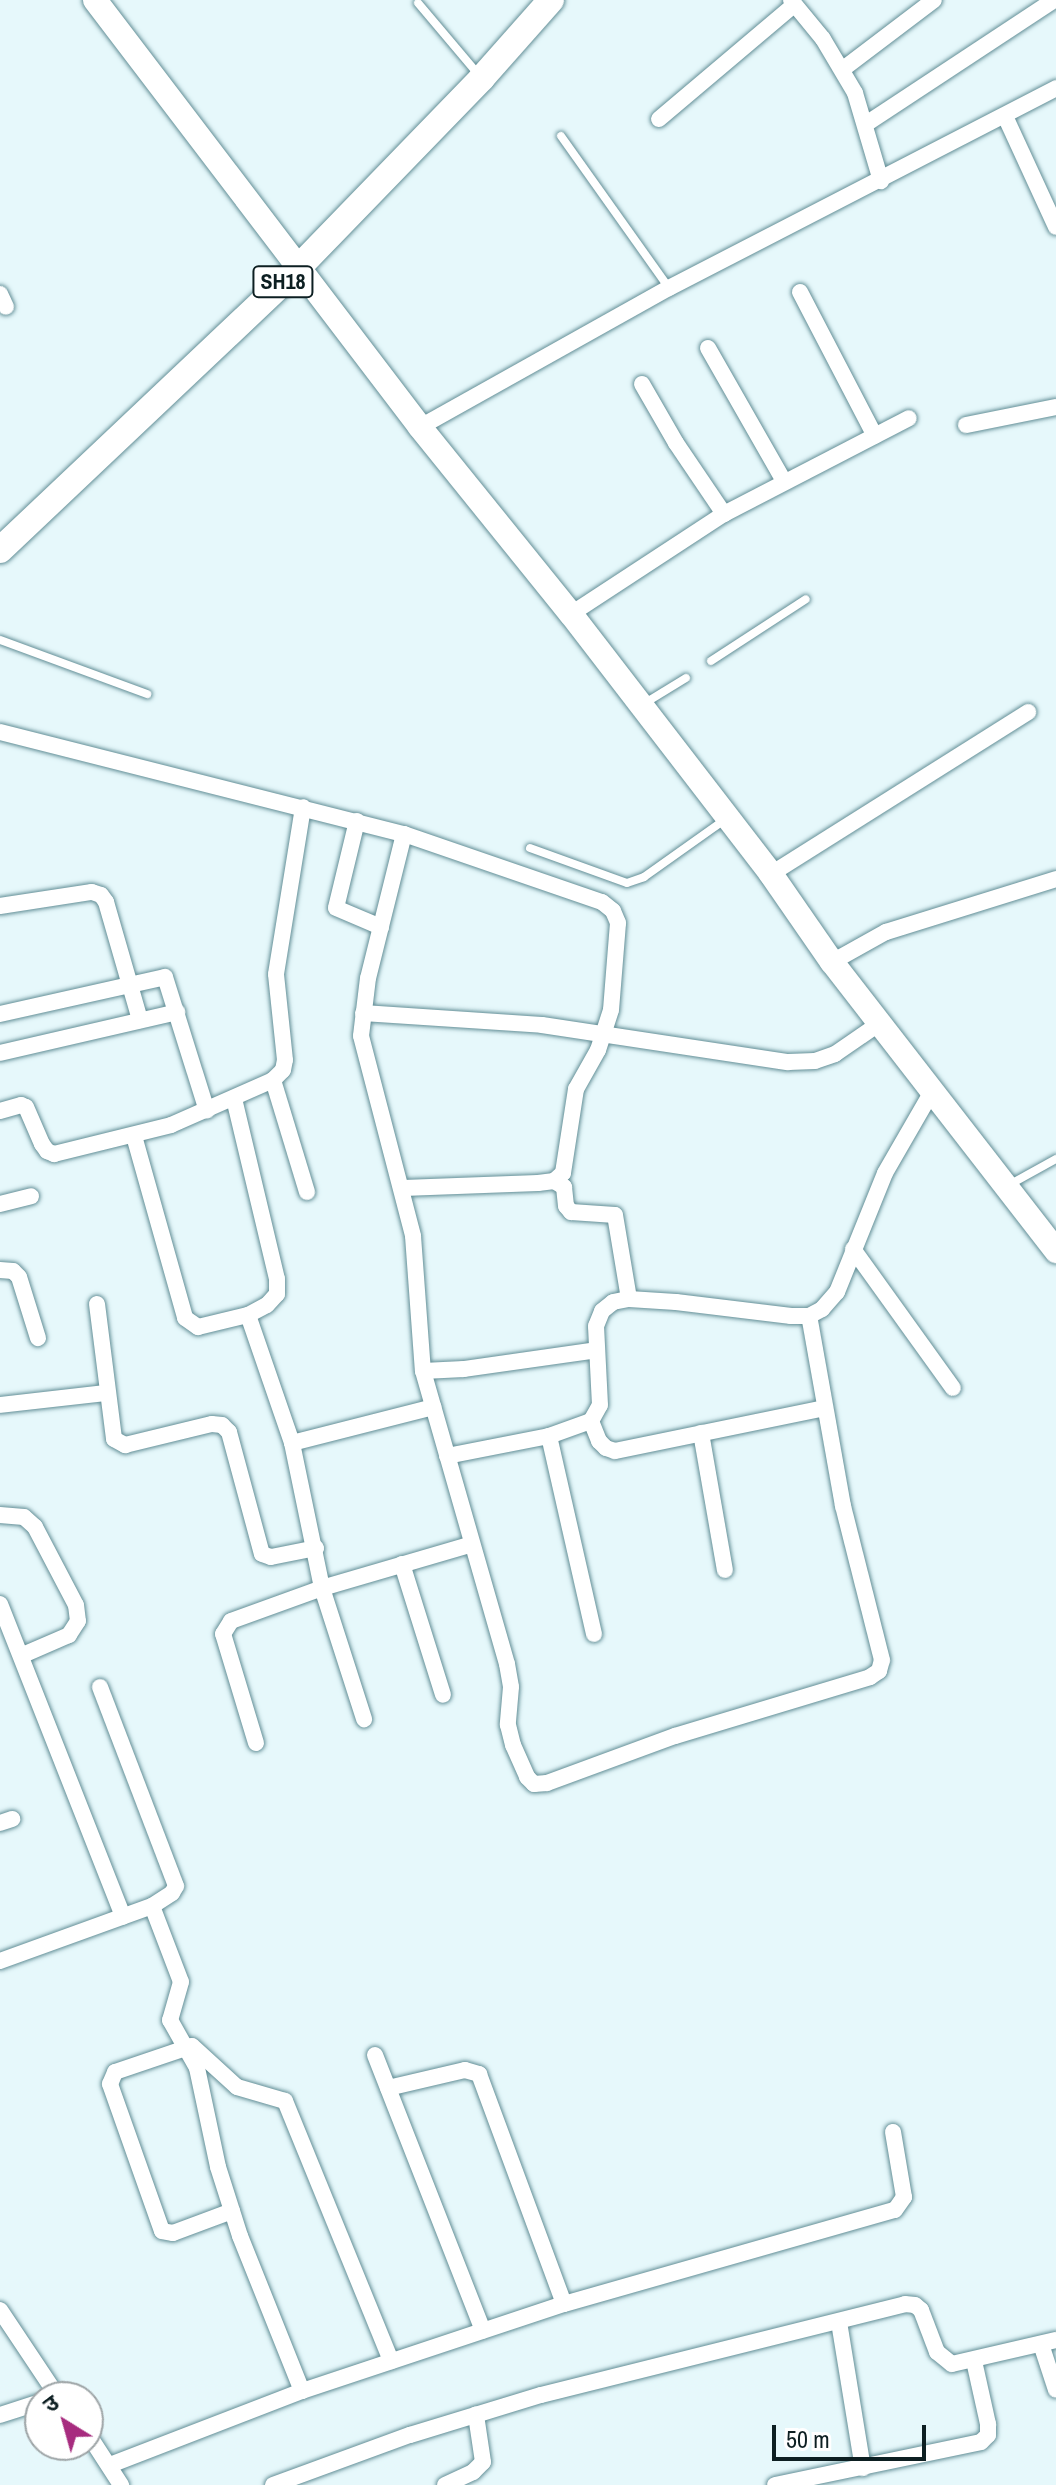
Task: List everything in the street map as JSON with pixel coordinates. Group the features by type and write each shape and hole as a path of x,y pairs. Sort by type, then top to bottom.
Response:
{"main road":[{"name":"SH18","path":"4,538 299,267 482,78 551,0"}],"street":[{"path":"95,0 420,427 571,614 771,874 832,962 1056,1251"},
{"path":"843,69 934,0"},
{"path":"866,124 1054,0"},
{"path":"659,119 792,2 843,69 866,124 881,181"},
{"path":"420,427 669,288 1056,88"},
{"path":"1005,116 1026,162 1050,200 1056,227"},
{"path":"800,292 875,436"},
{"path":"708,348 784,481"},
{"path":"642,384 676,443 724,514"},
{"path":"966,425 1056,407"},
{"path":"571,614 724,514 909,418"},
{"path":"771,874 1028,712"},
{"path":"0,732 404,834 602,902 613,911 618,923 605,1034 576,1089 568,1161 563,1173 554,1181"},
{"path":"0,1111 21,1105 26,1107 42,1144 54,1154 134,1136 207,1111 273,1080 283,1070 285,1060 276,974 303,807"},
{"path":"357,821 336,908 381,927"},
{"path":"404,834 381,927 361,1036 366,1067 403,1188 413,1236 423,1371 507,1664 511,1687 508,1725 513,1745 527,1777 534,1784 547,1783 772,1705 870,1677 879,1671 882,1660 843,1506 809,1316"},
{"path":"832,962 886,932 1056,879"},
{"path":"0,906 92,892 101,895 131,983 140,1020"},
{"path":"0,1014 165,977 207,1111"},
{"path":"0,1053 177,1012"},
{"path":"363,1013 480,1020 605,1034 788,1062 815,1061 835,1054 880,1023"},
{"path":"273,1080 307,1192"},
{"path":"447,1456 549,1436 591,1421 600,1405 596,1326 602,1311 613,1302 629,1299 809,1316 822,1309 837,1292 885,1173 933,1090"},
{"path":"134,1136 185,1318 198,1327 248,1315 267,1305 277,1294 277,1279 234,1098"},
{"path":"403,1188 554,1181 564,1187 566,1206 571,1212 615,1215 629,1299"},
{"path":"0,1204 31,1196"},
{"path":"853,1249 953,1388"},
{"path":"0,1270 13,1271 19,1277 38,1338"},
{"path":"97,1304 111,1433 118,1444 222,1425 229,1432 262,1554 271,1557 316,1548"},
{"path":"248,1315 292,1443 322,1588 364,1719"},
{"path":"423,1371 477,1368 597,1350"},
{"path":"0,1405 106,1393"},
{"path":"292,1443 433,1407"},
{"path":"591,1421 599,1441 615,1451 824,1408"},
{"path":"701,1433 725,1570"},
{"path":"549,1436 594,1634"},
{"path":"0,1515 24,1517 35,1527 76,1605 78,1621 69,1635 23,1655"},
{"path":"256,1743 224,1627 231,1621 322,1588 472,1544"},
{"path":"402,1564 443,1695"},
{"path":"0,1604 23,1655 123,1917"},
{"path":"0,1961 152,1906 172,1893 176,1877 100,1687"},
{"path":"152,1906 181,1982 170,2020 197,2068 207,2128 232,2211 302,2391"},
{"path":"232,2211 173,2233 162,2231 110,2084 115,2072 192,2046 237,2087 285,2101 391,2361"},
{"path":"375,2055 483,2331"},
{"path":"388,2088 465,2070 479,2074 564,2304"},
{"path":"110,2465 302,2391 564,2304 895,2210 904,2197 893,2132"},
{"path":"273,2485 541,2395 905,2304 915,2305 943,2361 952,2364 1048,2342 1056,2390"},
{"path":"0,2310 47,2381"},
{"path":"839,2322 863,2468"},
{"path":"775,2485 981,2442 988,2435 988,2424 974,2361"},
{"path":"0,2415 24,2407"},
{"path":"445,2485 473,2472 483,2462 476,2415"},
{"path":"104,2457 121,2485"}],"lane":[{"path":"418,3 482,78"},
{"path":"561,136 669,288"},
{"path":"711,661 806,599"},
{"path":"0,640 147,694"},
{"path":"641,705 686,678"},
{"path":"530,848 627,883 644,877 727,817"},
{"path":"1007,1187 1056,1159"}]}
